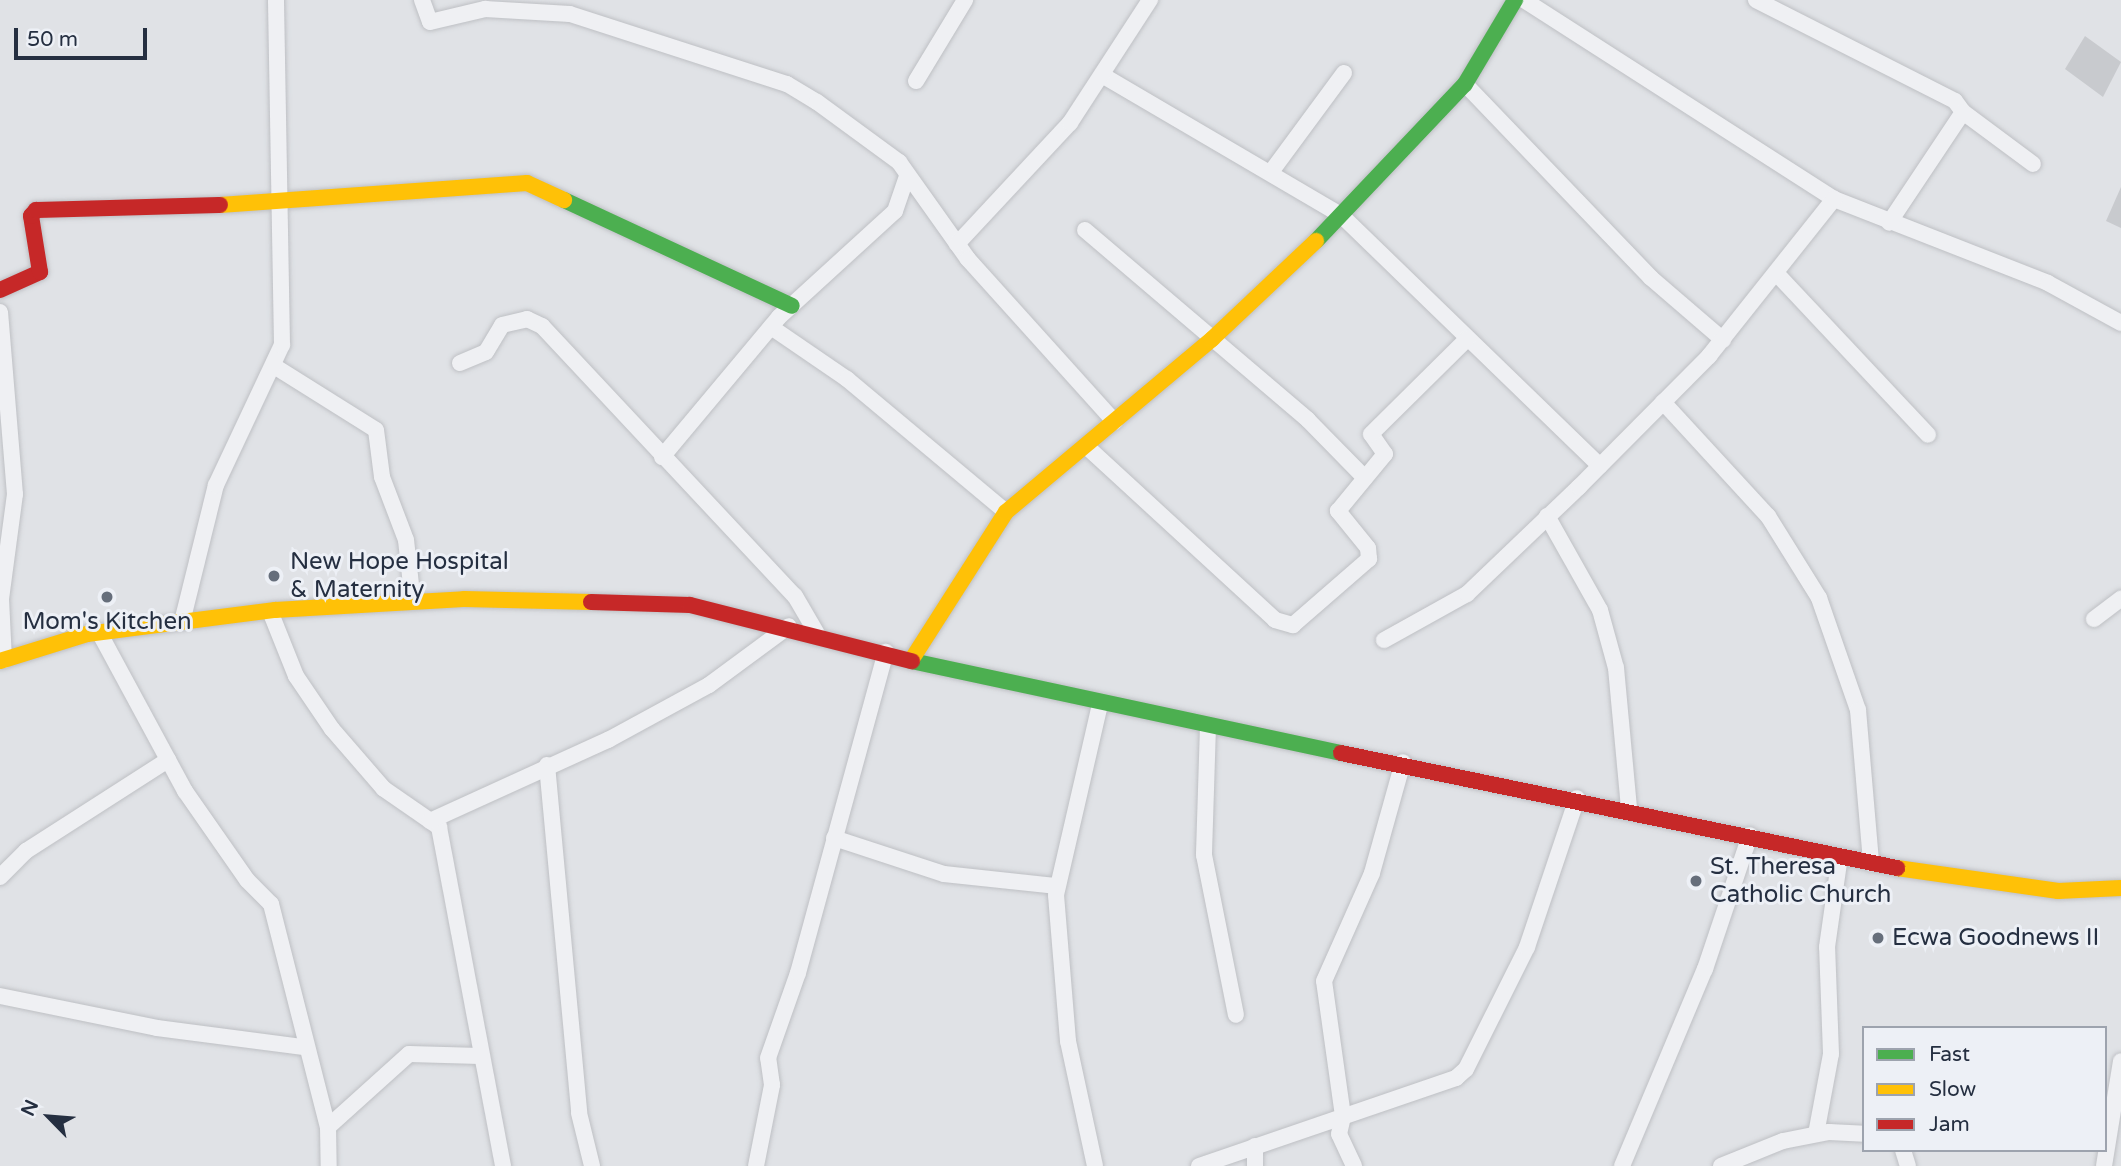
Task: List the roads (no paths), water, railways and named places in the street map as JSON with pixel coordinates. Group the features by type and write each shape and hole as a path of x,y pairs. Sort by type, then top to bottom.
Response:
{"street":[{"path":"182,622 216,485 282,345 277,203 276,0"},
{"path":"422,0 430,22 485,9 570,15 787,84 888,152 957,244 1115,422"},
{"path":"916,81 965,0"},
{"path":"957,244 1070,123 1150,0"},
{"path":"912,659 1006,512 1212,339 1342,216 1465,83 1516,0"},
{"path":"1524,0 1628,61 1834,199 1889,223 2048,283 2121,323"},
{"path":"1756,0 1955,101 1964,112 2033,164"},
{"path":"1271,172 1344,73"},
{"path":"1102,75 1342,216 1600,466"},
{"path":"1465,83 1651,278 1723,340"},
{"path":"1889,223 1964,112"},
{"path":"662,457 771,327 895,211 907,176"},
{"path":"0,290 40,272 31,216 36,210 277,203 527,183 792,306"},
{"path":"1384,640 1449,608 1600,466 1723,340 1778,275 1834,199"},
{"path":"1085,230 1212,339 1365,478"},
{"path":"1778,275 1928,435"},
{"path":"0,312 15,494 1,599 2,661 99,632 270,611 413,602 690,605 816,632 912,659 1100,704 1577,797 1871,863 2057,891 2121,888"},
{"path":"460,363 486,352 502,325 527,319 570,352 662,457 795,596 816,632"},
{"path":"771,327 847,379 1006,512"},
{"path":"1086,446 1282,625 1293,625 1365,568 1368,548 1338,511 1385,454 1371,434 1468,338"},
{"path":"274,366 376,430 382,477 405,541 413,602"},
{"path":"1663,402 1768,516 1819,598 1858,710 1871,863"},
{"path":"1547,516 1600,610 1613,657 1629,808"},
{"path":"2094,619 2121,599"},
{"path":"270,611 296,676 332,729 384,789 430,821 443,839 480,1056 503,1166"},
{"path":"430,821 709,685 789,626"},
{"path":"99,632 168,760 247,880 271,904 304,1047 328,1127 329,1166"},
{"path":"756,1166 772,1085 766,1066 886,652"},
{"path":"1095,1166 1068,1041 1056,886 1100,704"},
{"path":"1208,726 1204,855 1236,1015"},
{"path":"0,877 26,851 168,760"},
{"path":"1354,1166 1339,1134 1343,1116 1324,981 1372,873 1403,762"},
{"path":"547,765 579,1113 592,1166"},
{"path":"1199,1166 1455,1078 1478,1053 1527,947 1577,797"},
{"path":"1622,1166 1705,970 1750,835"},
{"path":"834,838 944,874 1056,886"},
{"path":"1816,1134 1831,1054 1827,947 1840,856"},
{"path":"0,996 157,1028 304,1047"},
{"path":"328,1127 409,1054 480,1056"},
{"path":"2107,1147 2121,1061"},
{"path":"1723,1166 1816,1134 1862,1135"},
{"path":"1255,1146 1255,1166"}],"place":[{"name":"New Hope Hospital & Maternity","path":"274,576"},
{"name":"Mom's Kitchen","path":"107,597"},
{"name":"St. Theresa Catholic Church","path":"1696,881"},
{"name":"Ecwa Goodnews II","path":"1878,938"}]}
